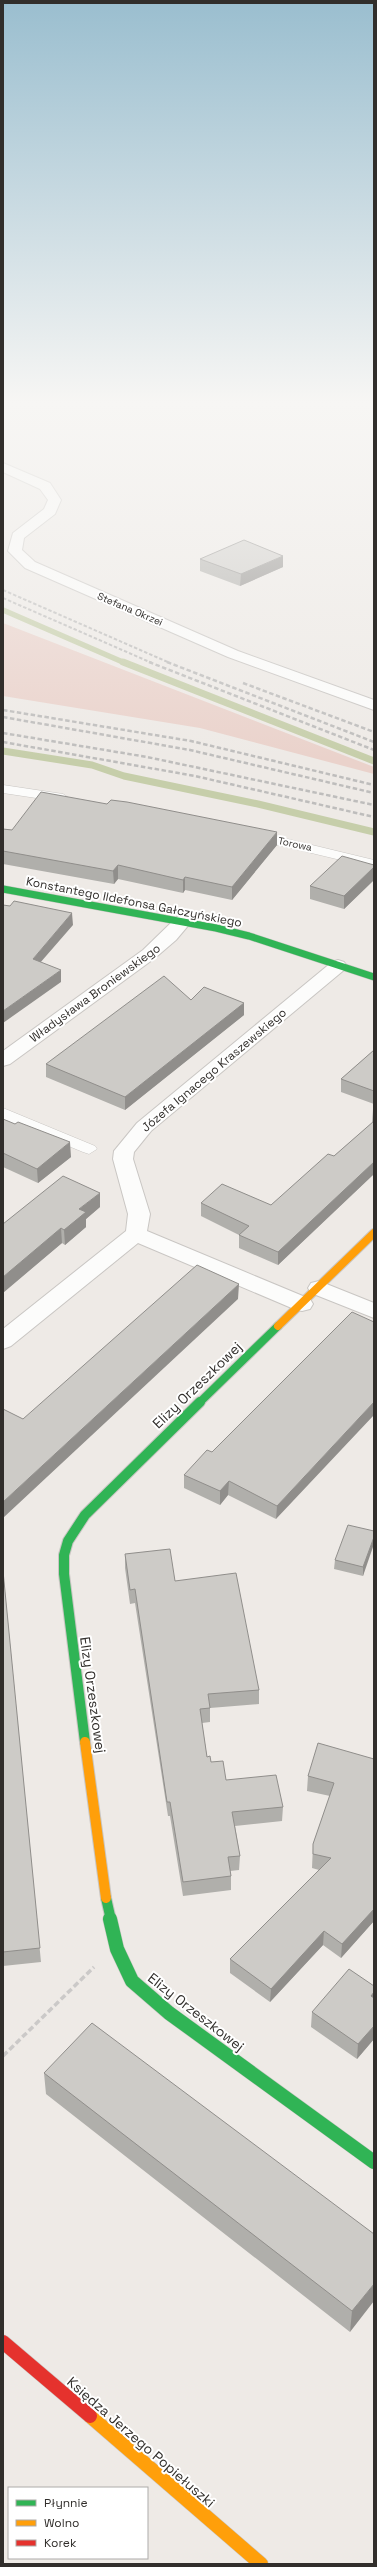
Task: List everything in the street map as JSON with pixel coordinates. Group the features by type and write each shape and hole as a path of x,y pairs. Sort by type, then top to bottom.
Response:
{"street":[{"name":"Stefana Okrzei","path":"39,520 18,536 15,551 30,565 233,654 374,705"},
{"name":"Konstantego Ildefonsa Gałczyńskiego","path":"3,889 182,921 249,936 374,978"},
{"name":"Władysława Broniewskiego","path":"3,1060 149,954 170,936 182,921"},
{"name":"Józefa Ignacego Kraszewskiego","path":"136,1234 139,1214 126,1175 123,1159 124,1151 144,1127 338,966"},
{"name":"Elizy Orzeszkowej","path":"374,1233 319,1288 121,1478 85,1515 68,1538 63,1560 64,1586 106,1907 117,1944 132,1981 169,2013 374,2162"},
{"path":"3,1341 136,1234 302,1304"},
{"path":"319,1288 374,1310"},
{"name":"Księdza Jerzego Popiełuszki","path":"3,2342 252,2561"}],"lane":[{"path":"3,789 80,800"},
{"name":"Torowa","path":"239,832 328,851 374,864"},
{"path":"3,1113 89,1149"}],"path":[{"path":"3,2056 117,1944"}],"shaded area":[{"path":"3,623 374,767 374,774 200,728 3,696"}],"building":[{"path":"244,540 283,556 241,574 200,559"},
{"path":"41,792 107,804 111,800 127,802 277,832 232,887 185,877 183,880 118,865 113,871 3,851 3,829 12,830"},
{"path":"342,856 374,865 374,867 344,896 310,886"},
{"path":"14,901 72,913 33,959 61,970 3,1011 3,905 10,906"},
{"path":"164,976 191,1000 204,987 244,1003 125,1097 46,1064"},
{"path":"374,1050 374,1091 341,1079"},
{"path":"3,1119 15,1124 18,1122 70,1142 37,1169 3,1153"},
{"path":"374,1121 374,1162 278,1252 239,1235 249,1226 201,1203 222,1184 271,1205 328,1154 334,1156"},
{"path":"63,1176 100,1193 79,1209 86,1212 64,1230 61,1228 3,1277 3,1224"},
{"path":"197,1265 239,1284 3,1502 3,1409 23,1419"},
{"path":"352,1312 374,1322 374,1402 277,1506 229,1481 220,1491 184,1475 207,1450 212,1452"},
{"path":"348,1525 374,1531 374,1537 363,1567 335,1560"},
{"path":"170,1549 175,1581 236,1573 259,1690 208,1694 210,1708 200,1709 207,1757 210,1756 211,1762 223,1761 226,1780 276,1775 283,1807 232,1812 240,1856 228,1857 231,1876 183,1882 170,1802 167,1802 135,1589 130,1590 125,1554"},
{"path":"3,1571 40,1948 3,1952"},
{"path":"318,1743 374,1759 374,1909 342,1944 324,1931 271,1989 230,1959 331,1858 313,1854 313,1844 334,1783 308,1776"},
{"path":"349,1969 374,1986 374,1992 371,1996 374,1998 374,2026 358,2044 312,2012"},
{"path":"92,2023 374,2234 374,2284 352,2311 44,2073"}],"waterway":[{"path":"3,610 125,663"},
{"path":"123,662 374,761"},
{"path":"3,751 92,765 124,776 258,804 374,832"}],"railway":[{"path":"3,590 170,663"},
{"path":"3,598 152,663"},
{"path":"149,662 374,750"},
{"path":"167,662 374,742"},
{"path":"243,683 374,732"},
{"path":"3,710 191,741 374,785"},
{"path":"3,717 190,750 374,793"},
{"path":"3,733 147,757 374,805"},
{"path":"3,742 195,776 374,817"}],"traffic: fast":[{"path":"3,889 216,928 249,936 374,977"},
{"path":"85,1742 64,1574 64,1555 68,1541 85,1515 278,1326"},
{"path":"106,1898 117,1949 132,1981 169,2013 374,2162"}],"traffic: slow":[{"path":"278,1326 374,1233"},
{"path":"85,1742 106,1898"},
{"path":"90,2416 261,2564"}],"traffic: jam":[{"path":"3,2342 90,2416"}]}
